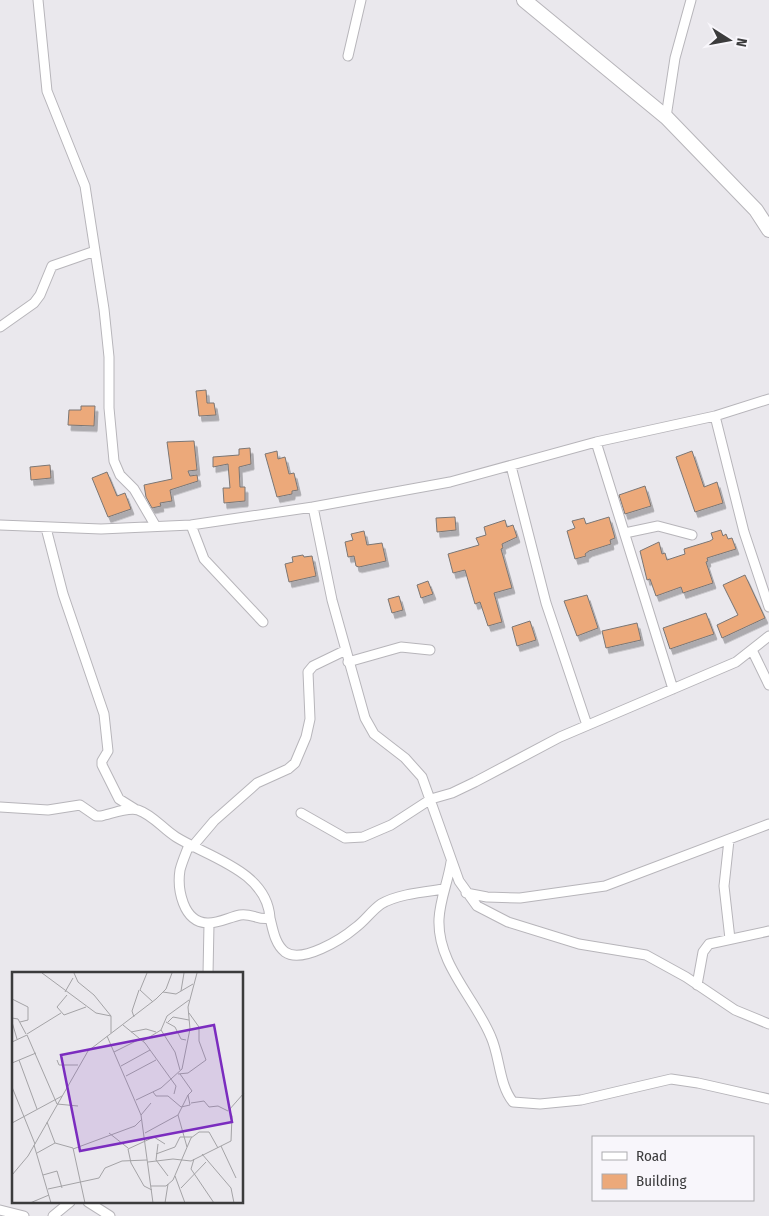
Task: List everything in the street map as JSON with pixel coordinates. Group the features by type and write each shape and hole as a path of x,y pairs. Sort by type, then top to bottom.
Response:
{"street":[{"path":"38,0 47,91 85,186 109,357 109,408 114,461 120,475 134,489 155,525"},
{"path":"348,56 361,0"},
{"path":"524,0 666,116 750,203 769,230"},
{"path":"666,116 675,58 691,0"},
{"path":"0,328 34,303 40,295 52,266 95,252"},
{"path":"0,525 101,529 155,525 191,525 313,507 441,484 596,442 715,416 769,399"},
{"path":"715,416 744,532 769,607"},
{"path":"596,442 673,689"},
{"path":"511,466 546,603 588,725"},
{"path":"313,507 344,651 359,703 374,734 416,768 422,777 451,862 466,893 477,906 508,922 592,948 646,955 735,1010 769,1024"},
{"path":"191,525 204,559 263,622"},
{"path":"625,533 658,526 692,535"},
{"path":"46,528 63,594 104,714 108,748 102,761 104,770 119,799 135,810 148,815 167,832 191,846 223,859 241,872 265,899 280,948 289,954 306,954 320,949 353,930 382,904 400,897 444,889"},
{"path":"301,813 345,838 357,839 391,824 431,799 452,793 525,754 736,662 769,636"},
{"path":"348,662 402,647 430,650"},
{"path":"752,650 769,685"},
{"path":"270,918 262,920 245,914 209,924 196,920 191,916 181,894 180,868 191,846 214,822 257,783 288,769 295,762 304,745 310,719 308,672 320,662 344,651"},
{"path":"0,807 48,810 80,805 101,816 135,810"},
{"path":"466,893 487,897 520,898 605,886 769,824"},
{"path":"729,840 724,886 730,939"},
{"path":"451,862 439,920 443,946 458,981 485,1022 500,1062 506,1090 513,1102 540,1104 572,1101 671,1080 708,1085 769,1099"},
{"path":"208,972 209,924"},
{"path":"697,985 703,952 708,944 769,931"},
{"path":"53,1216 68,1204"},
{"path":"91,1204 110,1216"},
{"path":"0,1210 24,1216"}],"building":[{"path":"206,390 207,403 214,403 216,415 199,416 196,391"},
{"path":"81,406 95,406 94,426 68,425 69,410 81,410"},
{"path":"194,441 197,470 188,471 190,476 197,475 198,481 170,490 172,501 160,503 161,506 152,508 146,497 144,485 172,479 167,442"},
{"path":"250,448 251,464 239,467 240,487 245,487 245,501 224,503 223,488 230,488 228,464 213,467 213,457 239,455 239,449"},
{"path":"277,451 278,459 285,457 289,474 294,473 298,490 292,491 292,494 277,497 265,454"},
{"path":"692,451 704,487 717,482 723,503 695,512 676,457"},
{"path":"50,465 51,478 31,480 30,467"},
{"path":"107,472 117,496 125,493 131,509 108,517 92,478"},
{"path":"645,486 651,506 625,514 619,495"},
{"path":"455,517 456,530 437,532 436,518"},
{"path":"609,517 615,538 610,540 611,544 589,551 585,554 586,556 575,559 567,531 575,528 572,521 584,518 586,524"},
{"path":"505,520 507,527 513,525 517,537 502,544 503,548 501,549 512,588 494,593 502,622 488,626 480,602 475,604 465,570 453,573 448,554 479,545 476,538 486,535 484,527"},
{"path":"721,530 723,536 726,534 728,539 732,538 736,549 707,558 708,561 706,562 713,583 683,593 681,587 656,596 650,579 647,580 640,551 659,542 662,554 665,553 667,560 685,554 684,549 710,541 713,539 711,533"},
{"path":"364,531 367,545 382,543 386,561 359,567 356,566 354,556 348,557 345,542 353,540 351,534"},
{"path":"303,555 304,557 312,556 316,576 289,582 285,564 293,562 292,557"},
{"path":"745,575 765,618 722,638 717,625 738,615 723,585"},
{"path":"428,581 433,594 421,598 417,585"},
{"path":"587,595 598,628 577,636 564,601"},
{"path":"399,596 403,610 392,613 388,599"},
{"path":"706,613 714,634 670,649 663,628"},
{"path":"530,621 536,640 517,646 512,627"},
{"path":"637,623 641,640 606,648 602,631"}]}
